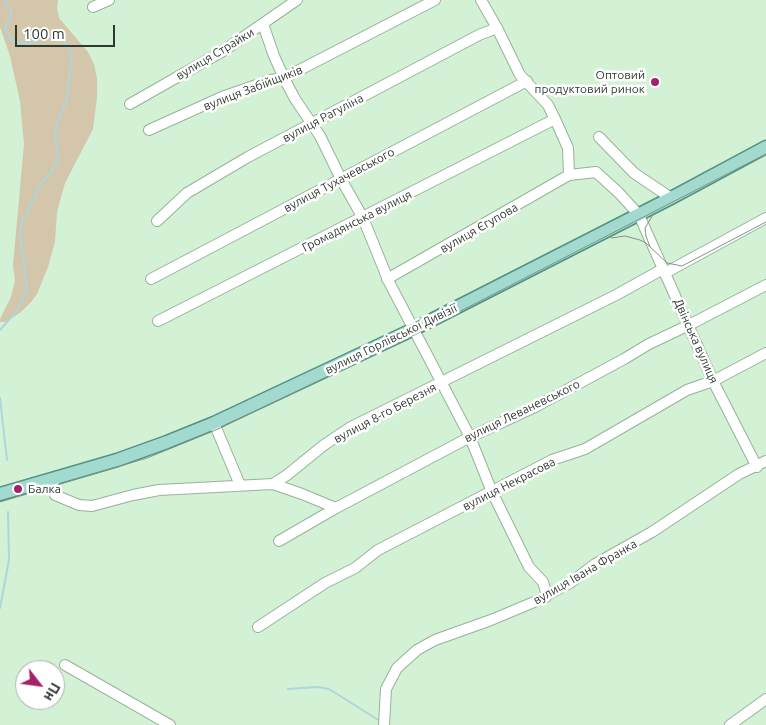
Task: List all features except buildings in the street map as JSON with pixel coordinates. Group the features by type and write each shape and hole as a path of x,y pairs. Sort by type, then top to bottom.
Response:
{"main road":[{"name":"вулиця Горлівської Дивізії","path":"0,494 134,454 214,423 414,329 671,198 766,147"}],"street":[{"path":"93,7 109,0"},
{"name":"вулиця Страйки","path":"130,104 223,51 297,0"},
{"name":"вулиця Забійщиків","path":"149,130 222,97 271,80 284,78 435,0"},
{"path":"482,0 498,28 520,75 548,105 555,119 568,148 569,176 596,172 639,214"},
{"path":"263,24 284,78 320,136 363,218 409,324 414,329 470,437 492,492 530,567 543,582 547,595"},
{"name":"вулиця Рагуліна","path":"157,221 187,193 204,183 311,123 478,35 498,28"},
{"name":"вулиця Тухачевського","path":"151,280 527,81"},
{"name":"Громадянська вулиця","path":"158,322 555,119"},
{"path":"599,137 634,173 671,198"},
{"name":"вулиця Єгупова","path":"388,279 569,176"},
{"name":"Двінська вулиця","path":"639,214 713,381 762,464"},
{"name":"вулиця 8-го Березня","path":"273,484 324,445 351,428 766,218"},
{"name":"вулиця Леваневського","path":"279,541 336,508 470,437 535,406 649,344 766,284"},
{"name":"вулиця Некрасова","path":"258,626 325,583 355,568 378,550 552,460 585,449 687,390 713,381 766,354"},
{"path":"214,423 240,485"},
{"name":"вулиця Івана Франка","path":"384,725 386,689 397,668 417,650 435,640 546,598 547,595 570,583 595,564 652,532 739,474 762,464"},
{"path":"53,478 55,495 92,506 159,490 273,484 336,508"},
{"path":"65,666 170,725"},
{"path":"730,725 766,699"}],"shaded area":[{"path":"0,0 58,0 59,18 88,52 94,64 97,78 93,129 65,183 57,212 55,242 48,267 37,294 31,302 21,312 6,322 0,322 0,319 11,297 15,281 13,265 24,144 20,101 10,56 0,27"}],"waterway":[{"path":"0,330 16,312 27,288 20,234 23,220 42,182 51,173 58,160 55,135 58,121 66,102 72,56 69,47 58,36 27,44 12,41 5,27 11,15 11,10 4,0"},
{"path":"0,398 7,460"},
{"path":"0,608 9,560 8,512"},
{"path":"288,689 318,687 329,689 380,721"}],"tram line":[{"path":"0,502 147,458 218,429 416,334 766,154"},
{"path":"650,247 645,228 654,213"},
{"path":"611,238 625,236 640,240 646,243 667,263 682,266 766,222"}],"place":[{"name":"Оптовий продуктовий ринок","path":"655,82"},
{"name":"Балка","path":"18,489"}]}
